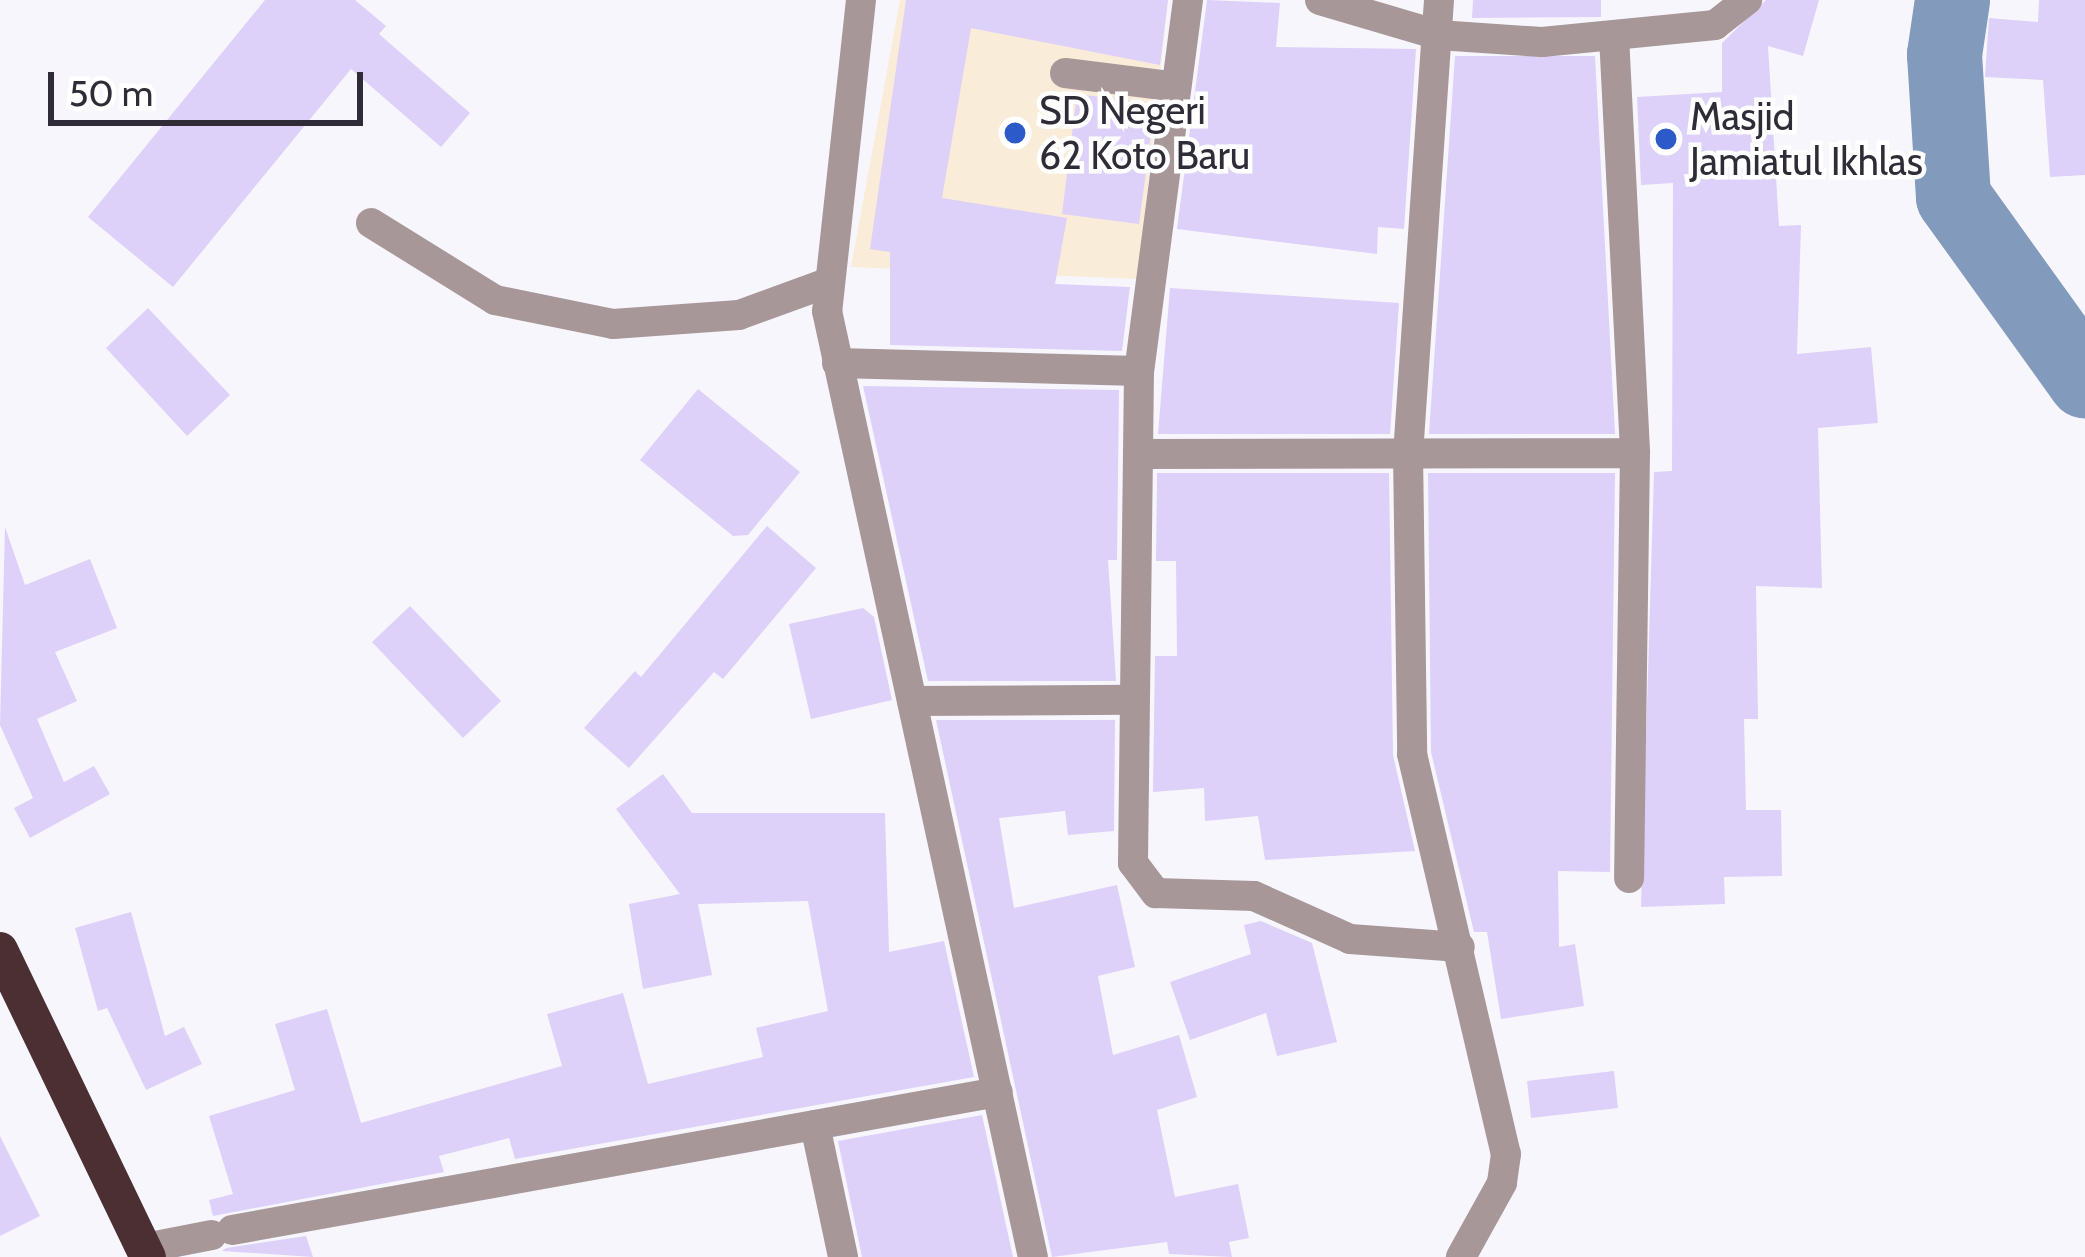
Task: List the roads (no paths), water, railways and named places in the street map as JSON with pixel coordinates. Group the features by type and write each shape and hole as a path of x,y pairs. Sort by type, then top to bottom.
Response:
{"highway":[{"path":"2,959 147,1252"}],"street":[{"path":"861,0 827,284 838,363 1033,1257"},
{"path":"1187,0 1169,86 1139,371 1127,838 1156,893 1254,896 1350,939 1460,947"},
{"path":"1320,0 1438,35 1614,36 1730,22 1747,0"},
{"path":"1439,0 1408,452 1412,754 1506,1154 1502,1183 1460,1257"},
{"path":"1614,36 1635,453 1629,878"},
{"path":"1065,73 1169,86"},
{"path":"371,224 495,299 613,324 739,315 827,284"},
{"path":"838,363 1139,371"},
{"path":"1138,454 1635,453"},
{"path":"912,701 1131,700"},
{"path":"147,1252 222,1233 998,1092"},
{"path":"815,1125 843,1257"}],"waterway":[{"path":"1952,0 1944,54 1953,197 2085,381"}],"place":[{"name":"SD Negeri 62 Koto Baru","path":"1015,133"},
{"name":"Masjid Jamiatul Ikhlas","path":"1666,139"}]}
